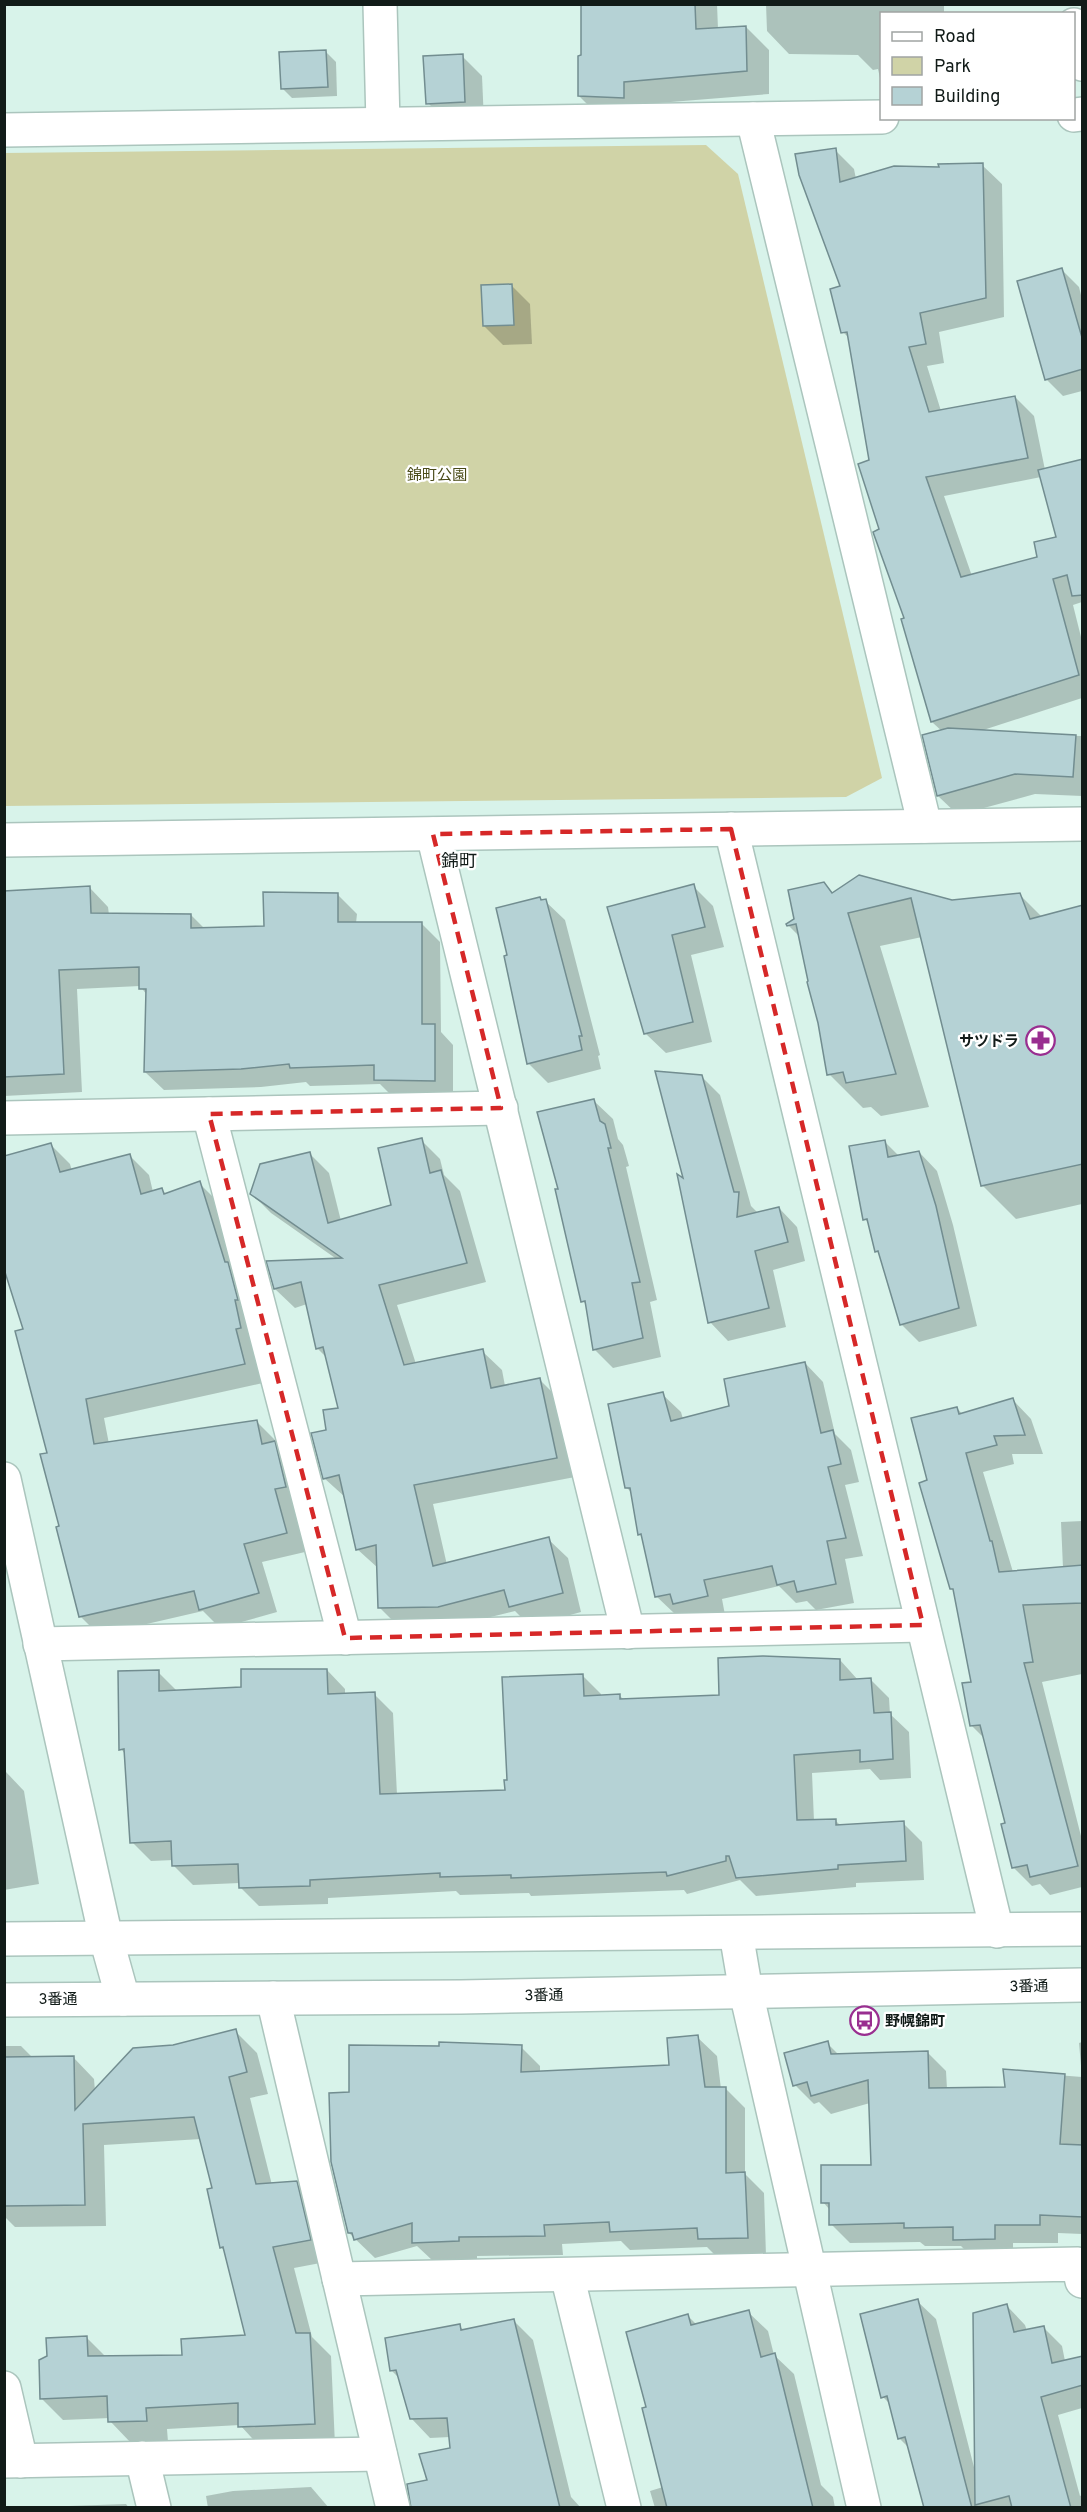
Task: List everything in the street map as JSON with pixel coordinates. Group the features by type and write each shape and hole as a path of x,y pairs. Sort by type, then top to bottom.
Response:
{"street":[{"path":"380,4 383,124"},
{"path":"1075,30 1083,64"},
{"path":"4,130 880,117"},
{"path":"753,119 925,826"},
{"path":"4,840 1083,824"},
{"path":"730,829 997,1931"},
{"path":"433,834 628,1632"},
{"path":"4,1118 501,1108"},
{"path":"208,1113 345,1638"},
{"path":"4,1479 17,1584 40,1644 106,1938 123,1999"},
{"path":"40,1644 923,1625"},
{"path":"4,1939 1083,1929"},
{"path":"736,1933 746,1992 864,2508"},
{"name":"3番通","path":"4,2000 746,1992 1083,1985"},
{"path":"273,1998 393,2508"},
{"path":"339,2279 1078,2264 1083,2281"},
{"path":"567,2274 624,2508"},
{"path":"4,2388 13,2461 380,2454"},
{"path":"142,2458 154,2508"}],"highlighted area":[{"path":"731,829 923,1625 345,1638 209,1114 501,1108 433,834"}],"green space":[{"name":"錦町公園","path":"706,145 738,174 882,778 846,797 5,806 4,153"}],"building":[{"path":"581,4 695,4 696,29 746,26 747,71 624,82 624,98 578,96"},
{"path":"326,50 328,87 281,89 279,52"},
{"path":"463,54 465,102 426,104 423,56"},
{"path":"836,148 840,182 894,166 939,167 938,164 983,163 986,298 920,313 926,344 909,347 929,412 1015,396 1028,458 926,477 961,577 1037,557 1034,542 1056,537 1038,470 1083,459 1083,595 1072,596 1067,575 1053,579 1079,675 931,722 901,619 904,618 873,532 879,529 858,464 869,460 847,332 841,333 830,289 840,286 799,175 795,154"},
{"path":"1062,268 1083,341 1083,369 1045,380 1017,281"},
{"path":"512,284 514,325 483,326 481,285"},
{"path":"948,728 1076,735 1073,777 1015,774 937,796 922,735"},
{"path":"859,875 952,900 1020,893 1030,919 1083,905 1083,1164 981,1186 911,898 848,913 896,1074 846,1083 843,1072 827,1075 796,924 787,926 786,924 794,919 788,890 824,882 832,893"},
{"path":"694,884 705,927 672,935 693,1022 644,1034 607,907"},
{"path":"90,886 91,913 191,914 191,928 264,926 263,892 338,893 338,922 422,922 422,1024 435,1024 435,1081 374,1080 374,1065 290,1068 289,1064 241,1069 144,1072 146,989 139,989 139,967 59,970 64,1074 4,1077 4,891"},
{"path":"540,897 541,900 546,899 582,1036 579,1036 582,1050 527,1064 496,908"},
{"path":"655,1071 702,1075 734,1192 739,1192 737,1217 779,1207 788,1242 755,1251 769,1308 708,1323 677,1174 683,1178"},
{"path":"594,1099 600,1121 605,1124 611,1148 608,1148 640,1282 632,1283 643,1338 593,1350 585,1301 581,1302 555,1189 558,1189 537,1112"},
{"path":"422,1138 430,1173 441,1170 467,1263 379,1285 404,1365 483,1349 491,1388 540,1378 557,1458 414,1485 433,1566 549,1537 563,1593 509,1607 504,1590 438,1607 378,1608 376,1545 356,1550 339,1475 323,1479 311,1433 326,1430 323,1410 338,1408 323,1347 316,1349 301,1282 274,1289 266,1261 342,1258 250,1194 260,1164 310,1152 328,1223 391,1205 378,1148"},
{"path":"885,1140 888,1157 919,1151 936,1206 959,1308 900,1325 878,1251 875,1252 867,1219 863,1220 849,1146"},
{"path":"51,1143 60,1172 130,1154 141,1194 162,1188 164,1194 200,1181 225,1262 228,1262 238,1300 235,1300 241,1328 236,1329 245,1364 86,1399 94,1444 257,1420 262,1444 275,1441 286,1487 275,1489 287,1533 244,1544 259,1593 199,1610 194,1591 79,1617 40,1454 47,1453 15,1331 23,1329 4,1269 4,1156"},
{"path":"805,1362 821,1433 833,1430 841,1464 828,1467 846,1538 827,1541 836,1584 797,1592 794,1581 777,1585 772,1566 704,1580 708,1596 673,1604 670,1594 655,1597 641,1534 638,1535 630,1488 625,1488 608,1404 663,1392 671,1421 729,1406 724,1379"},
{"path":"1013,1398 1025,1435 994,1436 997,1445 966,1453 999,1572 1083,1565 1083,1603 1023,1605 1033,1662 1024,1663 1078,1866 1030,1877 1027,1865 1012,1868 1001,1824 1005,1823 980,1725 970,1726 962,1683 971,1682 953,1589 950,1589 919,1483 927,1480 911,1418 957,1407 959,1414"},
{"path":"763,1656 840,1659 840,1680 871,1678 874,1713 891,1712 893,1759 860,1762 860,1750 794,1755 797,1820 836,1819 836,1825 904,1821 906,1861 838,1865 838,1869 736,1878 729,1856 726,1856 726,1861 667,1876 666,1872 511,1878 511,1875 440,1877 440,1873 310,1880 310,1886 239,1888 238,1864 172,1866 171,1841 130,1843 124,1749 119,1750 118,1671 159,1670 159,1691 241,1687 241,1669 327,1669 328,1694 375,1692 380,1794 505,1790 504,1780 507,1780 502,1677 583,1674 584,1696 620,1694 620,1699 719,1695 718,1658"},
{"path":"236,2029 247,2072 229,2077 256,2184 297,2181 311,2240 273,2247 296,2333 310,2333 315,2424 238,2427 238,2403 146,2408 147,2421 108,2422 107,2396 40,2399 39,2360 47,2356 46,2338 87,2336 88,2356 182,2355 181,2339 245,2335 223,2247 220,2248 207,2189 212,2188 194,2117 83,2124 85,2205 4,2206 4,2057 74,2056 75,2110 133,2048 173,2045"},
{"path":"698,2035 705,2087 726,2087 726,2173 745,2172 748,2238 698,2239 697,2228 610,2232 609,2222 544,2225 545,2236 459,2237 459,2241 412,2243 412,2223 354,2240 352,2233 348,2233 331,2162 329,2093 349,2092 349,2045 439,2046 439,2042 522,2045 521,2072 669,2065 667,2038"},
{"path":"828,2041 831,2054 928,2051 929,2088 1005,2087 1003,2069 1065,2074 1060,2144 1083,2145 1083,2217 1040,2215 1040,2225 995,2225 995,2239 953,2240 953,2227 904,2228 904,2223 829,2225 829,2203 821,2203 821,2165 871,2165 868,2080 811,2096 807,2082 793,2086 784,2053"},
{"path":"918,2299 972,2508 924,2508 905,2437 898,2439 887,2396 881,2398 860,2314"},
{"path":"1007,2304 1014,2332 1044,2326 1052,2363 1083,2356 1083,2385 1041,2397 1071,2508 1012,2508 1009,2496 975,2505 973,2313"},
{"path":"749,2310 761,2357 775,2353 813,2508 667,2508 642,2408 646,2407 626,2332 688,2314 691,2325"},
{"path":"514,2319 560,2508 411,2508 407,2484 427,2480 419,2454 450,2448 447,2418 410,2419 396,2370 390,2371 385,2338 460,2324 461,2330"}],"place":[{"name":"サツドラ","path":"1040,1041"},
{"name":"野幌錦町","path":"864,2021"}],"district":[{"name":"錦町","path":"459,861"}]}
